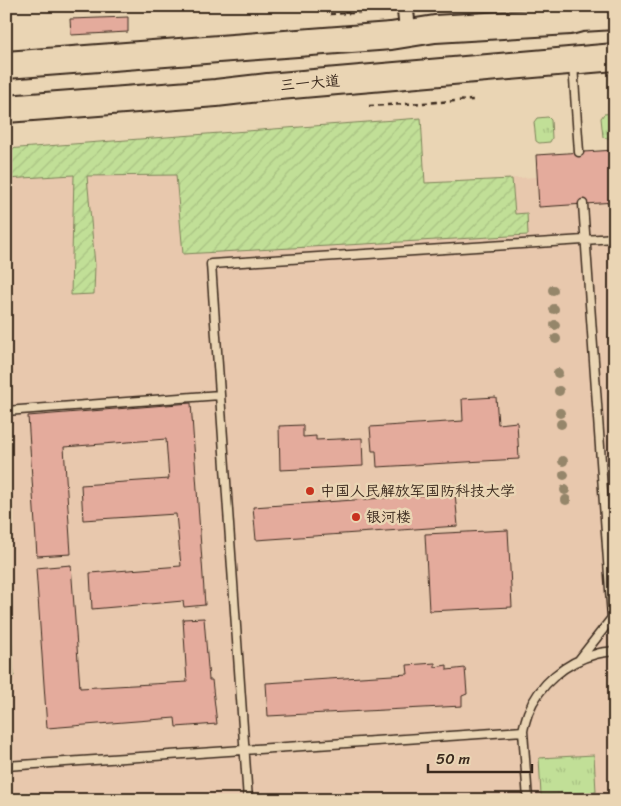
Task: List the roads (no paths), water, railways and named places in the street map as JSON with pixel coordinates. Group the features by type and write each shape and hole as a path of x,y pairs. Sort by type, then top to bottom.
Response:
{"highway":[{"path":"6,65 391,36 406,17 435,29 570,21 581,12 615,16"},
{"name":"三一大道","path":"6,109 216,93 615,57"}],"lane":[{"path":"573,61 579,152"},
{"path":"579,660 613,620 583,204"},
{"path":"248,800 211,264 615,238"},
{"path":"6,412 220,395"},
{"path":"528,800 523,732 528,713 537,696 548,681 563,669 579,660 615,651"},
{"path":"6,766 523,732"}],"place":[{"name":"中国人民解放军国防科技大学","path":"310,491"},
{"name":"银河楼","path":"356,517"}]}
